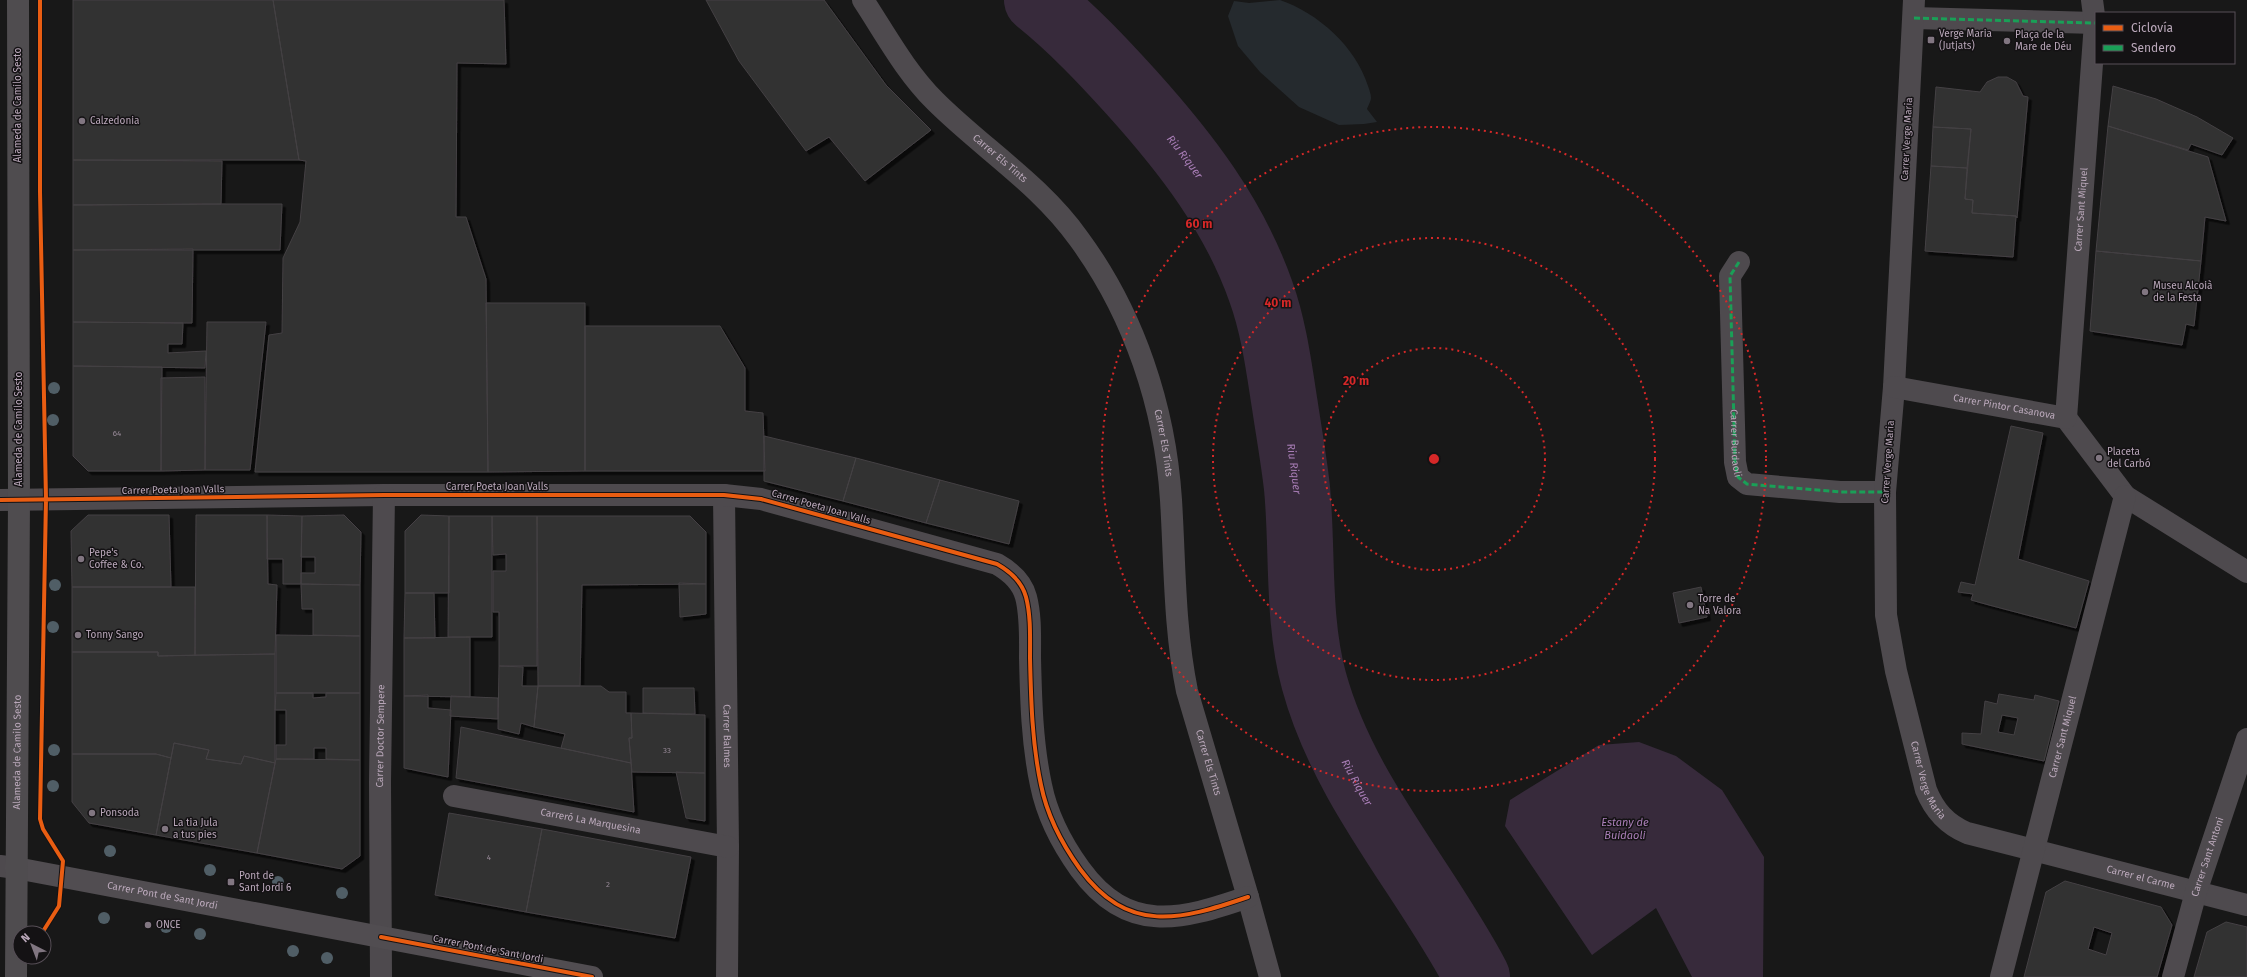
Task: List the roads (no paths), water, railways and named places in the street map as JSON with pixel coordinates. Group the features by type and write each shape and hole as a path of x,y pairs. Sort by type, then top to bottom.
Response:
{"main road":[{"name":"Alameda de Camilo Sesto","path":"16,977 8,867 10,500 18,0"},
{"name":"Carrer Pont de Sant Jordi","path":"8,867 592,977"}],"street":[{"name":"Carrer Els Tints","path":"863,0 913,77 935,101 1056,210 1102,271 1134,334 1164,444 1171,498 1175,600 1181,664 1187,691 1270,977"},
{"name":"Carrer Sant Miquel","path":"2066,418 2095,23 2092,0"},
{"path":"1914,9 2095,23"},
{"name":"Carrer Verge Maria","path":"1914,9 1894,388 1885,492 1886,615 1896,671 1931,802 1946,821 1957,828 2034,850"},
{"name":"Carrer Buidaoli","path":"1739,262 1730,276 1735,462 1738,477 1747,484 1840,492 1885,492"},
{"name":"Carrer Pintor Casanova","path":"1894,388 2066,418 2125,496 2247,572"},
{"name":"Carrer Poeta Joan Valls","path":"10,500 384,495 724,495 762,499 997,564 1010,572 1020,583 1028,606 1032,702 1041,785 1057,830 1080,869 1099,893 1133,913 1151,915 1184,915 1200,913 1248,897"},
{"name":"Carrer Doctor Sempere","path":"381,977 380,782 384,495"},
{"name":"Carrer Balmes","path":"724,495 728,847 727,977"},
{"name":"Carrer Sant Miquel","path":"2001,977 2125,496"},
{"name":"Carrer Sant Antoni","path":"2173,977 2196,892 2247,739"},
{"name":"Carreró La Marquesina","path":"454,796 728,847"},
{"name":"Carrer el Carme","path":"2034,850 2247,905"}],"water":[{"name":"Estany de Buidaoli","path":"1639,742 1676,756 1722,790 1764,857 1763,977 1692,977 1656,908 1592,955 1505,826 1510,800 1599,745"}],"waterway":[{"name":"Riu Riquer","path":"1037,0 1075,33 1098,56 1171,139 1207,186 1223,211 1250,264 1266,306 1273,334 1291,447 1299,512 1301,585 1305,634 1314,681 1327,721 1345,760 1365,797 1434,904 1477,977"}],"place":[{"name":"Verge Maria (Jutjats)","path":"1931,40"},
{"name":"Plaça de la Mare de Déu","path":"2007,41"},
{"name":"Calzedonia","path":"82,121"},
{"name":"Museu Alcoià de la Festa","path":"2145,292"},
{"name":"Placeta del Carbó","path":"2099,458"},
{"name":"Pepe's Coffee & Co.","path":"81,559"},
{"name":"Torre de Na Valora","path":"1690,605"},
{"name":"Tonny Sango","path":"78,635"},
{"name":"Ponsoda","path":"92,813"},
{"name":"La tia Jula a tus pies","path":"165,829"},
{"name":"Pont de Sant Jordi 6","path":"231,882"},
{"name":"ONCE","path":"148,925"}]}
